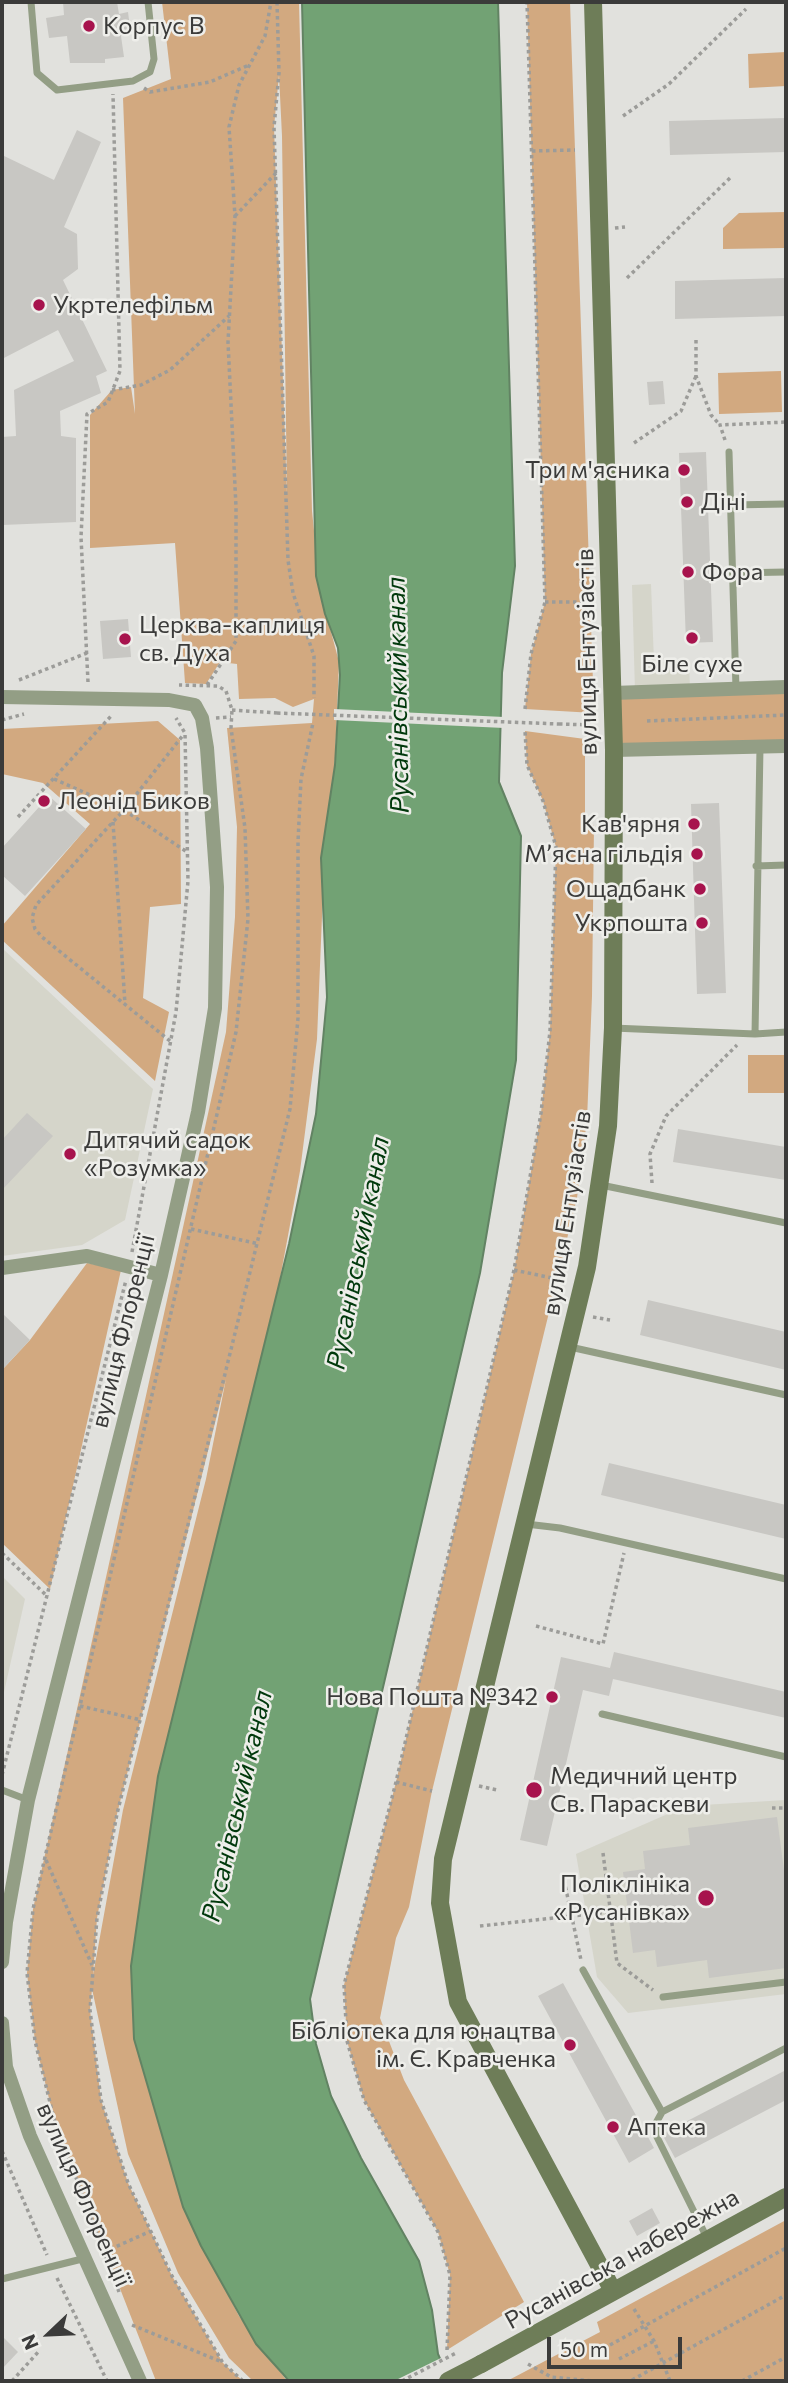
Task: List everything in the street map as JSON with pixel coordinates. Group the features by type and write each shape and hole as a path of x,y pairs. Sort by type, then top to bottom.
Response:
{"street":[{"name":"вулиця Ентузіастів","path":"593,2 614,750 612,1028 608,1126 601,1185 570,1348 443,1858 440,1903 458,2002 614,2291"},
{"path":"613,693 786,687"},
{"path":"2,697 169,700 195,705"},
{"name":"вулиця Флоренції","path":"2,1962 6,1922 28,1800 161,1275 198,1112 215,1008 217,887 207,748 202,718 195,705"},
{"path":"614,750 786,746"},
{"path":"2,1268 87,1256 161,1275"},
{"name":"вулиця Флоренції","path":"2,2024 6,2067 30,2136 141,2381"},
{"name":"Русанівська набережна","path":"448,2381 786,2197"}],"lane":[{"path":"31,2 37,73 46,84 57,90 133,81 150,72 154,59 148,2"},
{"path":"729,452 737,689"},
{"path":"731,505 786,504"},
{"path":"733,573 786,572"},
{"path":"755,1034 760,747"},
{"path":"756,866 786,865"},
{"path":"612,1028 755,1034 786,1032"},
{"path":"601,1185 786,1223"},
{"path":"570,1348 786,1395"},
{"path":"526,1524 626,1543 786,1579"},
{"path":"602,1714 786,1756"},
{"path":"2,1790 28,1800"},
{"path":"583,1970 662,2112"},
{"path":"663,1997 786,1982"},
{"path":"708,2239 656,2135 655,2127 662,2112 786,2048"},
{"path":"2,2280 87,2258"}],"path":[{"path":"195,705 236,641 236,507 230,316 236,216 229,127 240,85 265,36 271,2"},
{"path":"278,2 279,73 274,127 288,560 292,593 314,656 314,698"},
{"path":"525,709 530,654 545,602 527,2"},
{"path":"623,116 669,84 746,9"},
{"path":"133,81 150,92 210,82 250,65"},
{"path":"88,682 80,537 87,414 108,402 120,371 112,132 113,84"},
{"path":"532,151 575,150"},
{"path":"236,216 276,173"},
{"path":"627,278 730,178"},
{"path":"112,390 141,384 170,370 230,316"},
{"path":"696,340 696,376 710,415 720,425 729,452"},
{"path":"634,443 681,411 696,376"},
{"path":"720,425 786,422"},
{"path":"545,602 590,602"},
{"path":"19,680 87,653"},
{"path":"232,710 594,725"},
{"path":"18,817 116,711 103,711"},
{"path":"2,713 29,713 2,720"},
{"path":"2,1775 130,1265 170,1041 182,947 187,852 186,733 172,715"},
{"path":"647,721 786,715"},
{"path":"122,2301 54,2119 35,2041 27,1973 33,1909 236,1032 248,919 245,828 231,717"},
{"path":"243,2381 223,2362 172,2276 128,2183 101,2100 90,2010 100,1905 117,1814 259,1244 291,1096 298,1018 297,867 301,779 313,723"},
{"path":"447,2350 450,2275 438,2232 364,2100 347,2042 344,1985 396,1782 514,1270 541,1113 550,1031 556,847 543,801 527,765 524,731"},
{"path":"170,1041 42,937 35,929 32,918 36,905 124,810 186,733"},
{"path":"54,779 124,810 187,852"},
{"path":"113,822 125,1004"},
{"path":"652,1197 650,1154 666,1116 737,1046 755,1034"},
{"path":"191,1229 259,1244"},
{"path":"514,1270 557,1279"},
{"path":"536,1626 603,1644 626,1543"},
{"path":"2,1553 48,1597"},
{"path":"80,1706 141,1720"},
{"path":"396,1782 432,1791"},
{"path":"772,1808 786,1808"},
{"path":"603,1853 617,1963 663,1997"},
{"path":"45,1858 93,1967"},
{"path":"564,1880 583,1970"},
{"path":"480,1926 628,1910"},
{"path":"104,2252 151,2231"},
{"path":"610,2345 786,2248"},
{"path":"632,2380 786,2295"},
{"path":"634,2309 654,2341 670,2381"},
{"path":"127,2313 137,2336"},
{"path":"132,2325 223,2362"},
{"path":"620,2359 654,2341"},
{"path":"12,2381 40,2350"},
{"path":"402,2381 456,2353"},
{"path":"742,2381 786,2357"},
{"path":"528,2364 551,2377 593,2381"}],"shaded area":[{"path":"162,2 299,2 312,511 320,590 339,662 335,758 323,892 317,1039 300,1171 279,1284 183,1674 134,2039 183,2207 239,2316 287,2381 253,2381 229,2358 178,2273 128,2154 92,1989 90,2010 101,2100 128,2183 172,2276 223,2363 243,2381 156,2381 54,2119 35,2041 27,1973 33,1909 226,1032 235,917 237,827 227,728 312,723 314,699 293,707 275,698 239,699 237,664 220,662 206,684 185,683 175,543 90,548 90,415 112,390 131,387 135,414 123,98 171,79","holes":["279,75 282,136 287,496 274,127","226,1379 206,1479 123,1810 93,1975 97,1918 117,1814"]},
{"path":"527,2 570,2 594,713 525,709 531,654 545,602"},
{"path":"786,52 786,86 749,88 748,54"},
{"path":"786,212 786,248 723,249 723,228 739,213"},
{"path":"781,371 782,412 719,414 718,373"},
{"path":"651,584 654,662 689,661 690,690 635,692 632,585"},
{"path":"786,687 786,745 614,750 613,693"},
{"path":"158,721 180,740 181,904 150,907 143,998 169,1012 155,1081 2,940 2,926 90,824 43,783 2,774 2,729"},
{"path":"525,731 585,739 585,824 594,825 587,1120 577,1198 432,1791 409,1907 396,1938 380,2018 404,2080 524,2302 447,2350 450,2275 438,2232 364,2100 347,2041 344,1985 396,1782 514,1271 541,1113 550,1031 556,847 543,801 527,765"},
{"name":"Дитячий садок «Розумка»","path":"2,948 153,1089 125,1220 82,1245 2,1256"},
{"path":"748,1055 786,1055 786,1093 748,1093"},
{"path":"87,1263 121,1270 50,1589 2,1543 2,1370 30,1340"},
{"path":"2,1576 25,1599 2,1701"},
{"path":"786,1800 786,1994 628,2013 597,1977 576,1854 686,1806"},
{"path":"786,2220 786,2381 507,2381 600,2332 597,2322"}],"water":[{"name":"Русанівський канал","path":"302,2 498,2 515,566 502,673 499,782 521,836 516,1060 480,1273 310,1999 316,2044 331,2096 361,2158 419,2261 432,2310 438,2354 450,2381 289,2381 256,2344 201,2246 183,2207 134,2039 131,1966 158,1776 289,1244 316,1114 327,997 321,858 335,765 340,675 338,648 325,614 316,576"}],"pier":[{"path":"334,709 504,717 504,728 334,720"},
{"path":"443,2357 454,2381 394,2381"}],"building":[{"name":"Корпус В","path":"63,2 117,2 119,14 128,12 131,35 121,36 124,57 105,59 105,63 70,63 67,36 49,38 46,18 64,15"},
{"path":"786,118 786,152 670,155 669,121"},
{"name":"Укртелефільм","path":"77,130 101,142 64,227 77,234 78,269 63,280 107,371 96,376 101,393 60,411 61,436 76,438 76,522 2,525 2,437 16,436 14,390 74,361 58,330 2,359 2,155 54,180"},
{"path":"786,278 786,316 675,319 675,281"},
{"path":"663,381 665,404 649,405 647,382"},
{"path":"706,452 713,642 686,643 679,453"},
{"path":"128,619 131,657 103,659 100,621"},
{"path":"49,796 86,829 25,896 2,875 2,848"},
{"path":"719,803 726,993 697,994 691,804"},
{"path":"27,1113 53,1136 2,1190 2,1140"},
{"path":"678,1129 786,1147 786,1180 673,1162"},
{"path":"648,1300 786,1332 786,1370 640,1335"},
{"path":"2,1313 30,1340 2,1370"},
{"path":"609,1463 786,1505 786,1539 601,1495"},
{"path":"614,1652 786,1692 786,1718 613,1679 609,1696 583,1690 547,1846 520,1840 561,1657 610,1668"},
{"name":"Поліклініка «Русанівка»","path":"777,1817 786,1886 786,1968 709,1978 707,1960 657,1967 655,1950 633,1953 623,1872 645,1869 643,1851 690,1845 688,1828"},
{"path":"563,1983 654,2148 629,2163 538,1996"},
{"path":"786,2070 786,2100 675,2158 662,2134"},
{"path":"652,2208 660,2223 637,2236 629,2221"},
{"path":"2,2336 18,2352 2,2369"}],"place":[{"name":"Корпус В","path":"89,26"},
{"name":"Укртелефільм","path":"39,305"},
{"name":"Три м'ясника","path":"684,470"},
{"name":"Діні","path":"687,502"},
{"name":"Фора","path":"688,572"},
{"name":"Біле сухе","path":"692,638"},
{"name":"Церква-каплиця св. Духа","path":"125,639"},
{"name":"Леонід Биков","path":"44,801"},
{"name":"Кав'ярня","path":"694,824"},
{"name":"М’ясна гільдія","path":"697,854"},
{"name":"Ощадбанк","path":"700,889"},
{"name":"Укрпошта","path":"702,923"},
{"name":"Дитячий садок «Розумка»","path":"70,1154"},
{"name":"Нова Пошта №342","path":"552,1697"},
{"name":"Медичний центр Св. Параскеви","path":"534,1790"},
{"name":"Поліклініка «Русанівка»","path":"706,1898"},
{"name":"Бібліотека для юнацтва ім. Є. Кравченка","path":"570,2045"},
{"name":"Аптека","path":"613,2127"}]}
